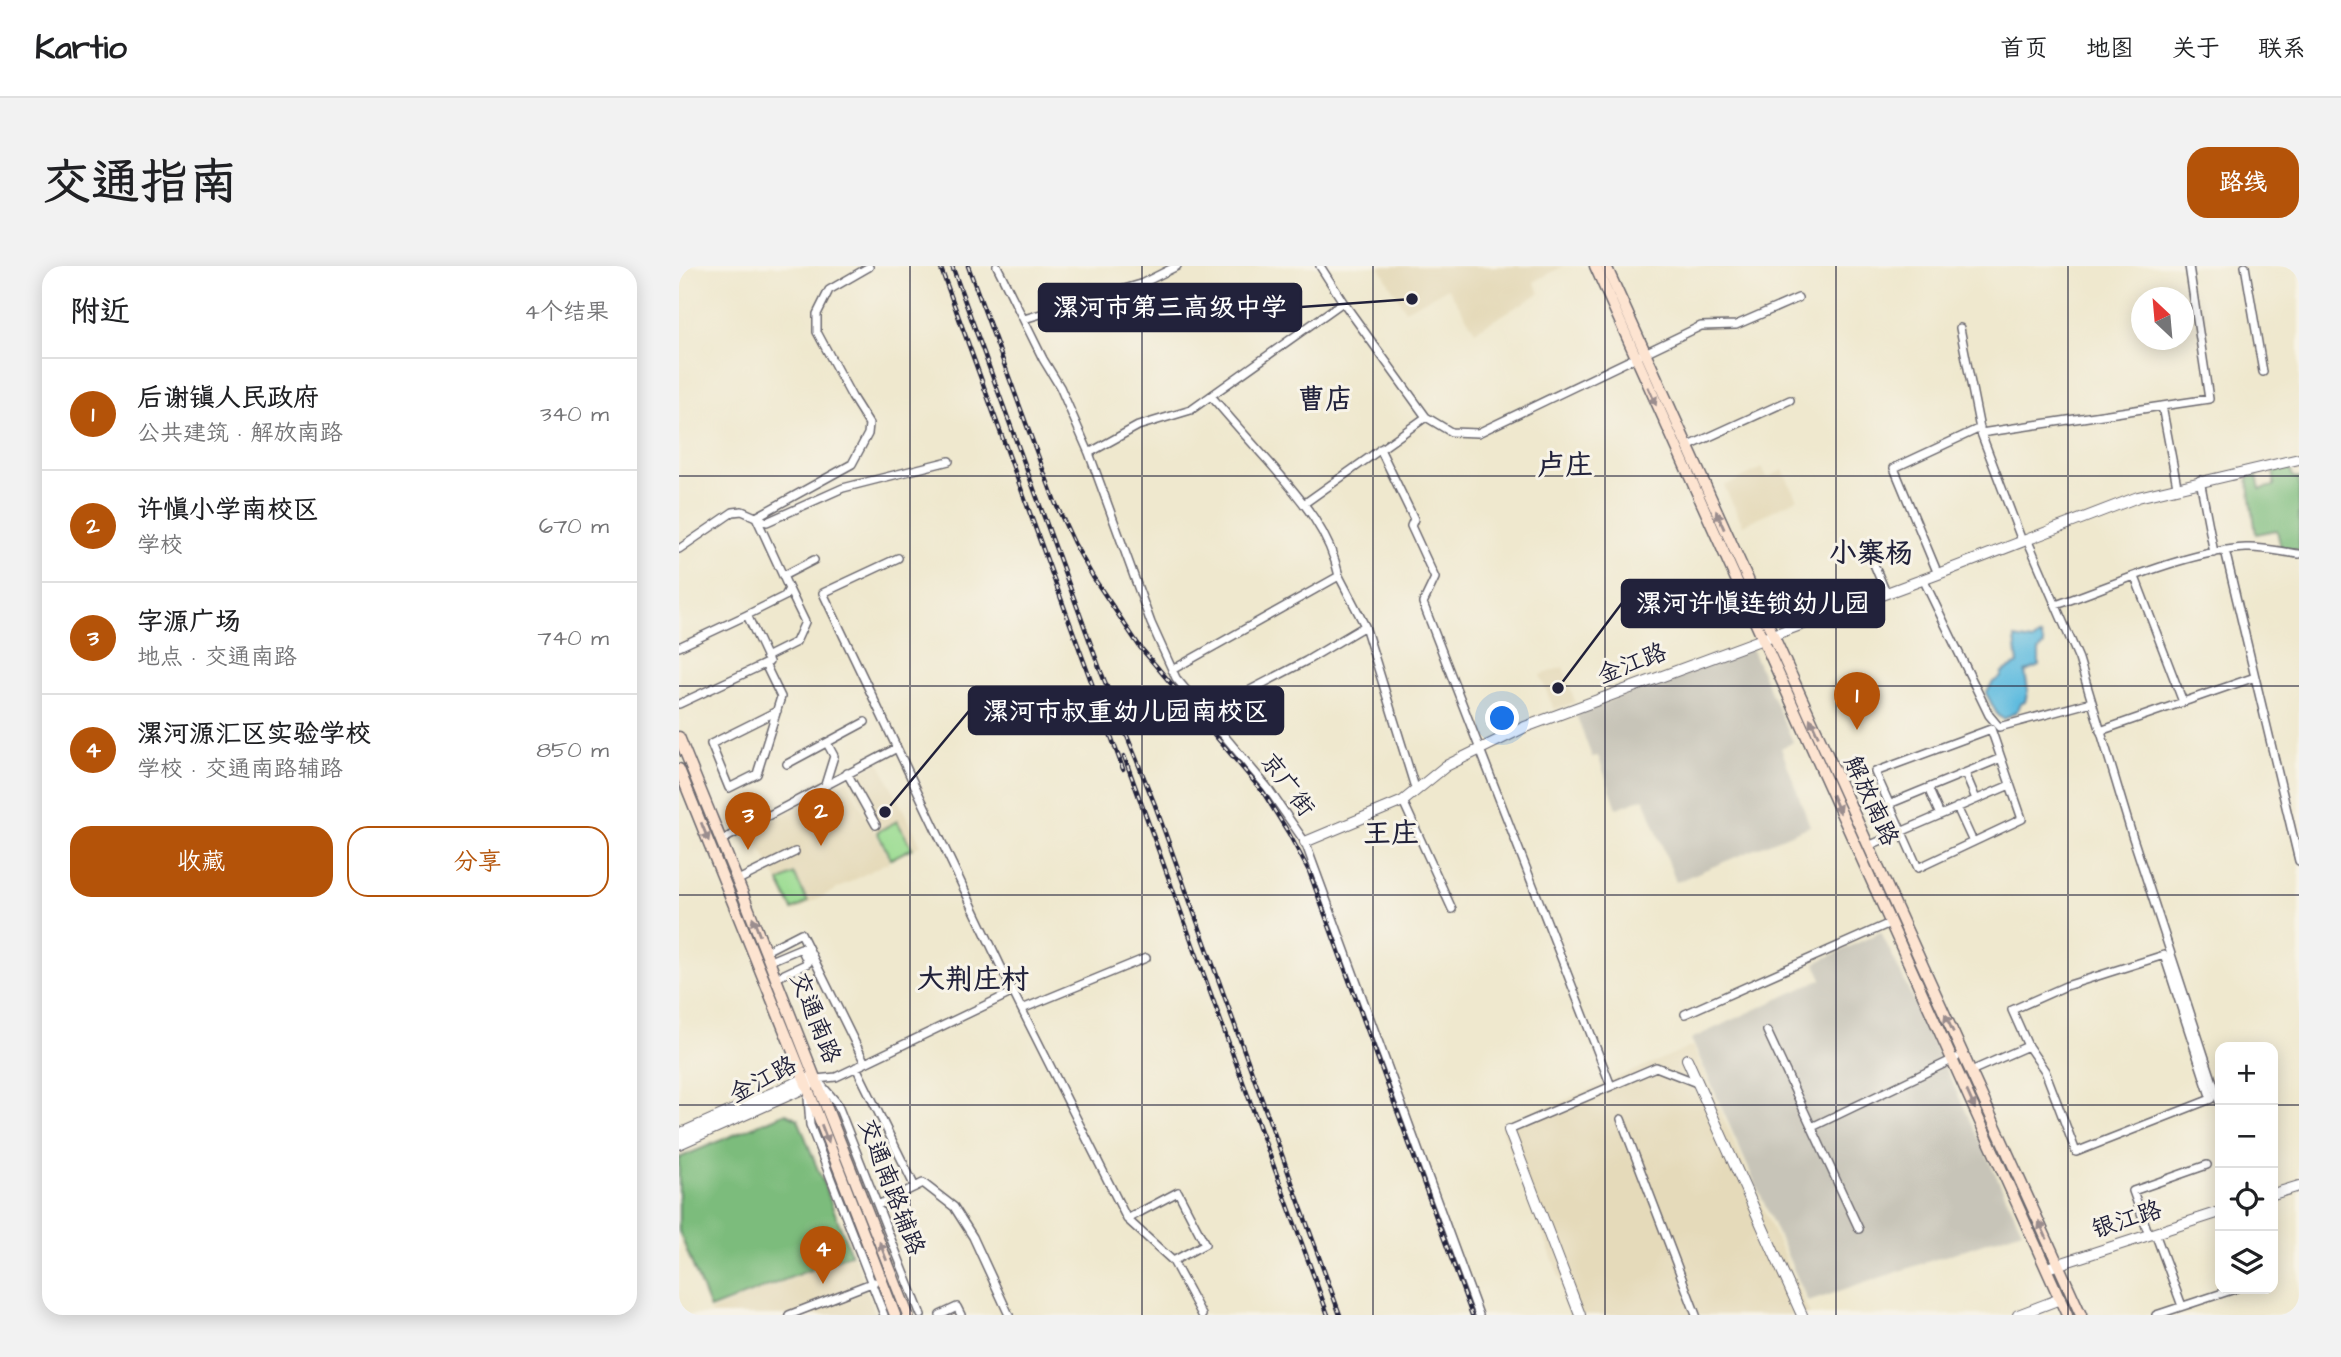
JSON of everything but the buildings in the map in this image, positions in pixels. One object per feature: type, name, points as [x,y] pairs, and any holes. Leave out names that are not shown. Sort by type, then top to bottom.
[{"type":"main road","name":"解放南路","points":[[1595,266],[1687,447],[1890,923],[1958,1057],[1971,1071],[2081,1315]]},
{"type":"main road","name":"解放南路","points":[[1606,266],[1639,354],[1767,637],[1868,846],[2067,1315]]},
{"type":"main road","name":"交通南路","points":[[679,737],[768,956],[876,1281],[895,1315]]},
{"type":"main road","name":"交通南路","points":[[679,769],[809,1081],[898,1272],[908,1315]]},
{"type":"main road","points":[[731,896],[743,892]]},
{"type":"main road","points":[[876,1281],[898,1272]]},
{"type":"street","name":"京广街","points":[[997,266],[1043,359],[1061,387],[1089,453],[1151,623],[1172,670],[1267,787],[1305,842],[1479,1315]]},
{"type":"street","points":[[1024,319],[1141,284],[1177,266]]},
{"type":"street","points":[[1938,574],[1895,468],[1980,430],[2209,399],[2189,266]]},
{"type":"street","points":[[2245,266],[2263,372]]},
{"type":"street","points":[[756,517],[852,464],[868,434],[870,424],[852,397],[817,332],[817,314],[829,290],[869,267]]},
{"type":"street","points":[[1323,267],[1343,302],[1426,417],[1451,432],[1478,433],[1701,326],[1735,325],[1798,298]]},
{"type":"street","points":[[1089,453],[1138,426],[1191,410],[1343,302]]},
{"type":"street","points":[[1960,328],[1980,430],[2024,540],[2079,659],[2215,1088]]},
{"type":"street","points":[[1211,396],[1305,503],[1330,546],[1339,576],[1365,626],[1416,791]]},
{"type":"street","points":[[1687,447],[1790,400]]},
{"type":"street","points":[[2162,406],[2177,486]]},
{"type":"street","points":[[1305,503],[1426,417]]},
{"type":"street","points":[[1380,449],[1414,519],[1411,526],[1435,578],[1423,603],[1611,1086]]},
{"type":"street","name":"金江路","points":[[1305,842],[1403,801],[1445,766],[1525,727],[1938,574],[2138,496],[2299,459]]},
{"type":"street","points":[[679,549],[733,512],[742,511],[767,523],[843,488],[949,461]]},
{"type":"street","points":[[2200,480],[2214,553]]},
{"type":"street","points":[[679,704],[796,642],[805,622],[756,517]]},
{"type":"street","points":[[2056,606],[2225,550],[2249,548],[2299,554]]},
{"type":"street","points":[[2225,550],[2299,861]]},
{"type":"street","points":[[1871,557],[1886,593]]},
{"type":"street","points":[[898,558],[823,593],[1013,992],[1127,1219],[1173,1261],[1202,1315]]},
{"type":"street","points":[[783,576],[814,561]]},
{"type":"street","points":[[1172,670],[1339,576]]},
{"type":"street","points":[[2135,578],[2183,702]]},
{"type":"street","points":[[1923,579],[1989,715],[1999,727],[2092,702]]},
{"type":"street","points":[[679,648],[785,596],[789,589]]},
{"type":"street","points":[[747,615],[781,697],[777,711],[757,774],[729,788],[711,744],[777,711]]},
{"type":"street","points":[[1206,713],[1306,661],[1365,626]]},
{"type":"street","points":[[2100,732],[2255,677]]},
{"type":"street","points":[[787,764],[865,722]]},
{"type":"street","points":[[1991,729],[2010,785],[2022,819],[1917,869],[1875,772],[1991,729]]},
{"type":"street","points":[[825,785],[834,756],[827,743]]},
{"type":"street","points":[[722,840],[897,748]]},
{"type":"street","points":[[1889,804],[2001,758]]},
{"type":"street","points":[[847,773],[876,825]]},
{"type":"street","points":[[1965,773],[1976,799]]},
{"type":"street","points":[[1868,846],[2010,785]]},
{"type":"street","points":[[1929,788],[1940,815]]},
{"type":"street","points":[[1403,801],[1452,909]]},
{"type":"street","points":[[1957,807],[1973,842]]},
{"type":"street","points":[[737,880],[795,852]]},
{"type":"street","points":[[1685,1014],[1890,923]]},
{"type":"street","points":[[768,956],[801,933],[865,1063]]},
{"type":"street","points":[[768,956],[801,948],[808,963],[776,978]]},
{"type":"street","points":[[2164,955],[2211,1099],[2076,1152],[2045,1071],[2028,1046],[2013,1010],[2066,986],[2164,955]]},
{"type":"street","points":[[1022,1009],[1146,958]]},
{"type":"street","points":[[809,1081],[836,1077],[1013,992]]},
{"type":"street","points":[[1767,1031],[1859,1228]]},
{"type":"street","points":[[1971,1071],[2028,1046]]},
{"type":"street","points":[[1812,1127],[1958,1057]]},
{"type":"street","points":[[1686,1059],[1802,1315]]},
{"type":"street","points":[[856,1067],[915,1187]]},
{"type":"street","points":[[1580,1315],[1509,1130],[1657,1067],[1697,1083]]},
{"type":"street","name":"金江路","points":[[679,1134],[809,1081]]},
{"type":"street","name":"金江路","points":[[679,1144],[809,1081]]},
{"type":"street","name":"交通南路辅路","points":[[809,1081],[837,1102],[878,1205],[898,1272],[921,1315]]},
{"type":"street","points":[[1621,1119],[1696,1315]]},
{"type":"street","points":[[2182,1306],[2133,1191],[2207,1165]]},
{"type":"street","points":[[878,1205],[923,1183],[954,1207],[973,1237],[1009,1315]]},
{"type":"street","points":[[2278,1192],[2299,1186]]},
{"type":"street","points":[[1127,1219],[1178,1192],[1205,1244],[1173,1261]]},
{"type":"street","name":"银江路","points":[[2047,1268],[2215,1214]]},
{"type":"street","points":[[789,1315],[876,1281],[884,1315]]},
{"type":"street","points":[[2156,1315],[2219,1294]]},
{"type":"street","points":[[2018,1315],[2060,1299]]},
{"type":"street","points":[[940,1315],[957,1307],[961,1315]]},
{"type":"shaded area","points":[[1379,266],[1563,266],[1534,282],[1540,293],[1475,331],[1448,288],[1405,310]]},
{"type":"shaded area","points":[[1762,468],[1767,478],[1783,470],[1797,499],[1743,525],[1724,486]]},
{"type":"shaded area","points":[[1750,646],[1793,742],[1781,748],[1810,826],[1676,882],[1644,798],[1617,808],[1598,756],[1592,757],[1576,714]]},
{"type":"shaded area","points":[[1563,667],[1575,702],[1554,710],[1540,675]]},
{"type":"shaded area","points":[[879,762],[921,845],[891,860],[849,779]]},
{"type":"shaded area","points":[[847,780],[890,861],[793,912],[752,831]]},
{"type":"shaded area","points":[[1881,932],[2022,1230],[1808,1302],[1691,1039],[1822,979],[1815,963]]},
{"type":"shaded area","points":[[1692,1046],[1810,1315],[1574,1315],[1502,1127]]},
{"type":"shaded area","points":[[853,1255],[876,1315],[711,1315],[710,1312]]},
{"type":"green space","points":[[2290,468],[2293,477],[2299,478],[2299,550],[2281,549],[2277,530],[2256,534],[2248,477],[2257,475],[2260,489],[2274,486],[2274,471]]},
{"type":"green space","points":[[897,821],[912,848],[891,859],[877,832]]},
{"type":"green space","points":[[794,874],[808,902],[793,910],[779,882]]},
{"type":"green space","points":[[786,1113],[798,1119],[851,1254],[710,1309],[679,1231],[679,1158]]},
{"type":"water","points":[[2041,636],[2044,645],[2039,651],[2039,666],[2025,672],[2028,690],[2025,702],[2004,719],[1998,716],[1986,693],[1993,682],[2001,677],[2002,672],[2018,664],[2015,638],[2032,641]]},
{"type":"railway","points":[[940,266],[1123,769]]},
{"type":"railway","points":[[952,266],[1101,672],[1155,805],[1340,1315]]},
{"type":"railway","points":[[968,266],[1055,502],[1093,577],[1140,647],[1263,792],[1309,871],[1472,1315]]},
{"type":"railway","points":[[1124,756],[1328,1315]]},
{"type":"place","name":"漯河市第三高级中学","points":[[1412,299]]},
{"type":"place","name":"漯河许慎连锁幼儿园","points":[[1558,688]]},
{"type":"place","name":"后谢镇人民政府","points":[[1857,730]]},
{"type":"place","name":"漯河市叔重幼儿园南校区","points":[[885,812]]},
{"type":"place","name":"许慎小学南校区","points":[[821,846]]},
{"type":"place","name":"字源广场","points":[[748,850]]},
{"type":"place","name":"漯河源汇区实验学校","points":[[823,1284]]},
{"type":"district","name":"曹店","points":[[1325,399]]},
{"type":"district","name":"卢庄","points":[[1565,465]]},
{"type":"district","name":"小寨杨","points":[[1871,553]]},
{"type":"district","name":"王庄","points":[[1391,833]]},
{"type":"district","name":"大荆庄村","points":[[973,979]]}]
